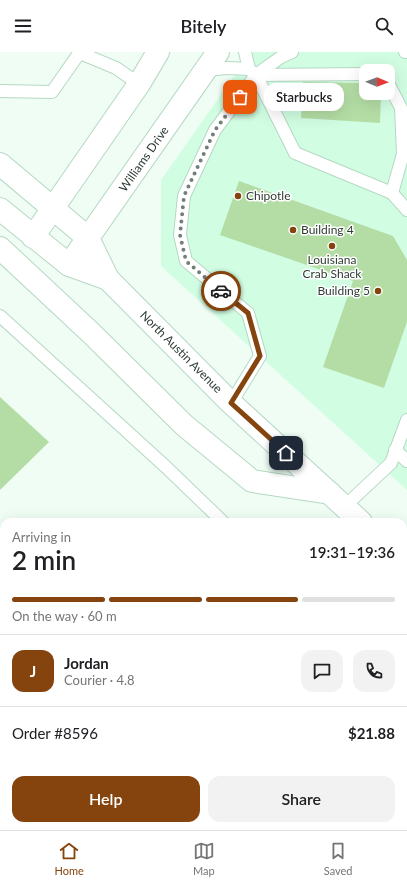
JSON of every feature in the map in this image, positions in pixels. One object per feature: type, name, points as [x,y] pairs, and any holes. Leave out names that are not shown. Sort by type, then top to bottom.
[{"type":"main road","points":[[34,237],[139,84],[158,52]]},
{"type":"main road","name":"Williams Drive","points":[[69,265],[218,52]]},
{"type":"main road","name":"North Austin Avenue","points":[[0,164],[88,238],[108,279],[231,403],[357,518]]},
{"type":"main road","name":"North Austin Avenue","points":[[0,209],[69,265],[108,279]]},
{"type":"main road","points":[[0,248],[91,333],[184,425],[252,481],[337,500]]},
{"type":"lane","points":[[245,52],[252,72],[294,153],[392,193],[407,210]]},
{"type":"lane","points":[[231,403],[260,356],[248,313],[186,261],[180,235],[184,196],[215,130],[252,72],[292,52]]},
{"type":"lane","points":[[0,91],[52,92],[80,53],[116,68],[139,84]]},
{"type":"lane","points":[[205,70],[228,68],[252,72],[359,74]]},
{"type":"lane","points":[[392,193],[403,154],[401,108],[395,96]]},
{"type":"lane","points":[[0,316],[160,462],[219,518]]},
{"type":"lane","points":[[337,500],[391,463],[407,420]]},
{"type":"lane","points":[[395,450],[407,461]]},
{"type":"shaded area","points":[[251,52],[407,52],[407,490],[161,266],[161,180]]},
{"type":"building","points":[[303,82],[359,83],[359,100],[381,100],[380,123],[301,118]]},
{"type":"building","points":[[239,181],[393,236],[407,260],[407,322],[384,388],[323,367],[353,281],[220,235]]},
{"type":"building","points":[[0,397],[49,442],[0,490]]},
{"type":"way so far","points":[[221,291],[186,261],[180,235],[184,196],[215,130],[240,97]]},
{"type":"place","name":"Starbucks","points":[[240,97]]},
{"type":"place","name":"Chipotle","points":[[238,196]]},
{"type":"place","name":"Building 4","points":[[293,230]]},
{"type":"place","name":"Louisiana Crab Shack","points":[[332,246]]},
{"type":"place","name":"Building 5","points":[[378,291]]},
{"type":"route","points":[[221,291],[248,313],[260,356],[231,403],[286,453]]}]
